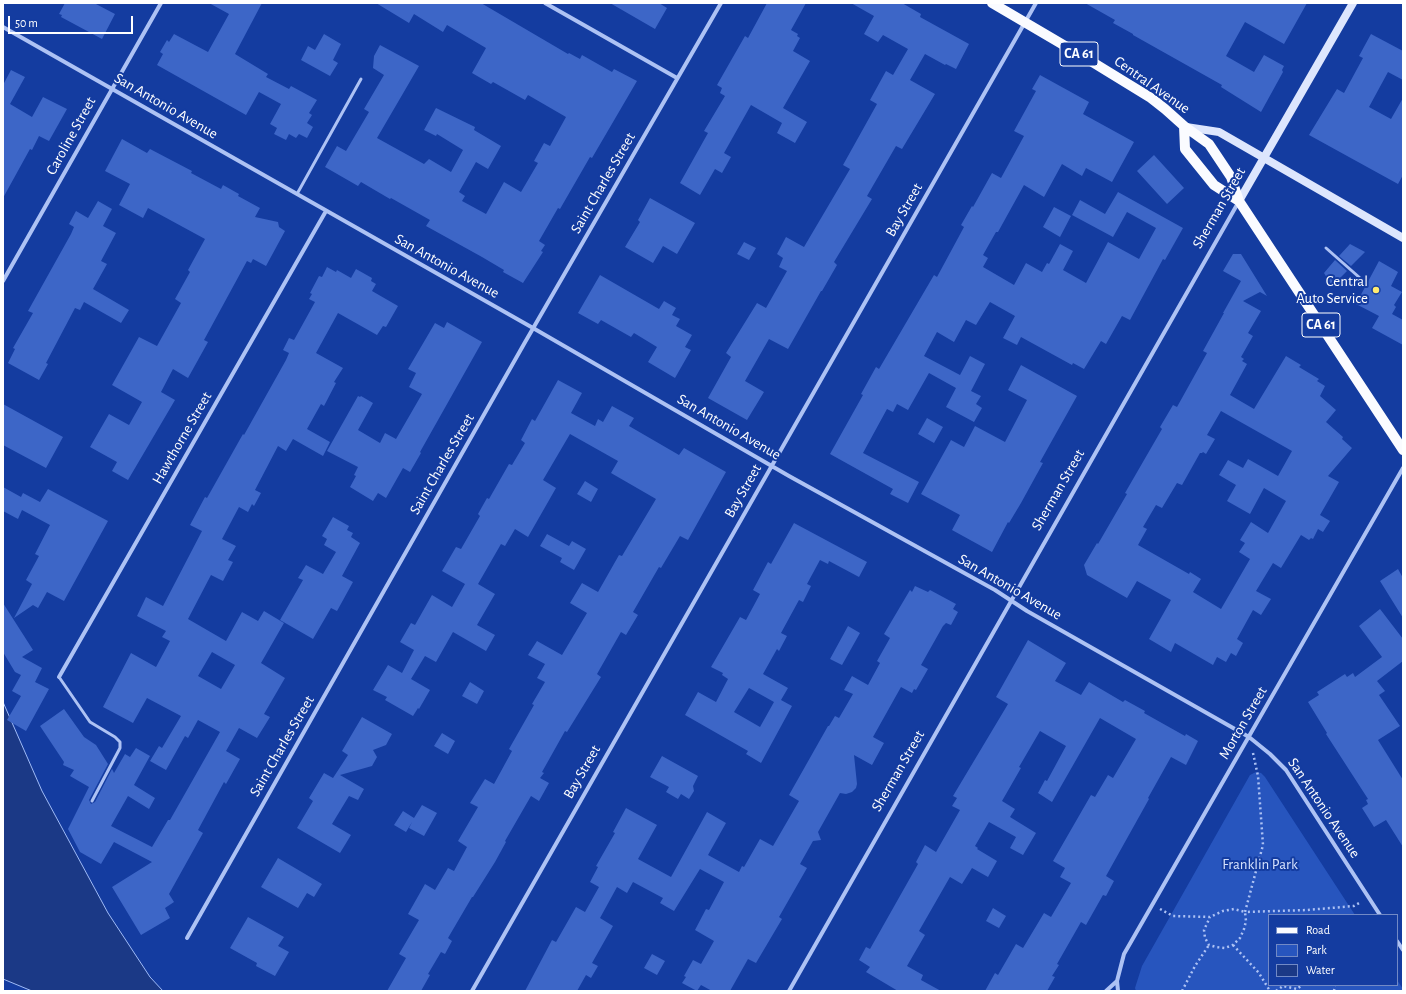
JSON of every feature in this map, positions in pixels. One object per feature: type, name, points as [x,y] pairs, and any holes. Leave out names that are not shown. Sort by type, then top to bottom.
[{"type":"main road","name":"Central Avenue","points":[[992,3],[1151,98],[1165,108],[1184,126]]},
{"type":"main road","name":"CA 61","points":[[1184,126],[1185,148],[1214,185],[1239,201]]},
{"type":"main road","name":"CA 61","points":[[1184,126],[1209,144],[1231,177],[1239,201],[1403,450]]},
{"type":"street","name":"Caroline Street","points":[[3,281],[161,3]]},
{"type":"street","points":[[545,3],[677,78]]},
{"type":"street","name":"Saint Charles Street","points":[[187,938],[533,328],[721,3]]},
{"type":"street","name":"Bay Street","points":[[472,991],[1036,3]]},
{"type":"street","name":"Sherman Street","points":[[788,991],[1353,3]]},
{"type":"street","name":"San Antonio Avenue","points":[[3,27],[533,328],[772,466],[995,590],[1011,601],[1249,737],[1270,754],[1286,770],[1379,914]]},
{"type":"street","name":"Central Avenue","points":[[1184,126],[1219,132],[1403,238]]},
{"type":"street","name":"Hawthorne Street","points":[[59,677],[326,211]]},
{"type":"street","name":"Morton Street","points":[[1117,981],[1124,954],[1403,468]]},
{"type":"street","points":[[1106,991],[1117,981]]},
{"type":"street","points":[[1117,981],[1118,991]]},
{"type":"lane","points":[[297,195],[361,79]]},
{"type":"lane","points":[[1326,248],[1360,278]]},
{"type":"lane","points":[[59,677],[90,722],[115,737],[120,742],[120,748],[92,801]]},
{"type":"path","points":[[1210,917],[1204,930],[1208,945],[1216,948],[1225,948],[1233,945],[1240,938],[1246,921],[1245,912],[1263,844],[1258,776],[1249,737]]},
{"type":"path","points":[[1152,905],[1173,916],[1210,917],[1223,911],[1234,909],[1245,912],[1307,910],[1354,906],[1369,897]]},
{"type":"path","points":[[1182,991],[1208,945]]},
{"type":"path","points":[[1233,945],[1259,973],[1270,991]]},
{"type":"path","points":[[1283,986],[1297,989],[1301,986]]},
{"type":"green space","name":"Franklin Park","points":[[1256,772],[1261,773],[1265,777],[1354,914],[1268,914],[1268,986],[1398,986],[1398,982],[1403,991],[1136,991],[1135,988],[1142,966],[1250,775]]},
{"type":"water","points":[[3,702],[42,791],[108,913],[150,977],[163,991],[32,991],[3,979]]},
{"type":"building","points":[[65,3],[94,3],[115,14],[102,39],[61,17],[62,15],[59,14]]},
{"type":"building","points":[[209,3],[262,3],[235,54],[268,74],[266,77],[289,89],[291,86],[317,100],[309,113],[312,115],[307,123],[313,127],[307,138],[299,134],[296,138],[289,134],[286,140],[274,134],[277,128],[270,124],[281,104],[259,92],[246,115],[157,65],[163,54],[160,52],[167,40],[169,42],[174,34],[208,52],[229,14]]},
{"type":"building","points":[[376,3],[481,3],[568,54],[569,53],[580,59],[582,55],[612,72],[614,69],[637,81],[592,158],[590,157],[560,209],[558,208],[539,241],[545,245],[541,251],[543,252],[523,283],[503,272],[504,270],[482,257],[426,226],[430,220],[361,182],[358,186],[325,167],[337,146],[346,151],[369,112],[364,109],[384,75],[373,68],[374,56],[380,45],[419,66],[377,138],[424,164],[429,159],[451,172],[463,150],[437,134],[436,136],[424,130],[436,108],[475,127],[474,130],[501,146],[488,169],[476,162],[459,192],[465,196],[462,201],[486,214],[504,182],[521,192],[538,163],[534,161],[544,143],[550,146],[566,117],[528,95],[525,100],[493,82],[491,84],[472,73],[486,48],[447,25],[443,32],[414,14],[409,23]]},
{"type":"building","points":[[610,3],[659,3],[667,8],[655,29]]},
{"type":"building","points":[[767,3],[806,3],[791,30],[798,34],[797,36],[800,38],[793,51],[810,61],[783,108],[807,122],[795,143],[777,133],[782,123],[751,105],[724,153],[731,157],[722,173],[715,169],[700,195],[680,183],[708,133],[704,131],[725,96],[720,93],[722,88],[717,85],[745,36],[748,38]]},
{"type":"building","points":[[851,3],[902,3],[921,14],[920,17],[969,44],[956,69],[925,54],[910,80],[935,94],[902,149],[896,146],[867,196],[872,199],[834,262],[837,265],[788,349],[769,339],[745,381],[764,392],[747,420],[708,398],[731,357],[726,353],[757,303],[766,308],[787,271],[779,267],[783,258],[777,254],[786,237],[804,247],[850,169],[843,165],[877,104],[870,100],[886,71],[893,75],[908,49],[883,35],[878,42],[864,34],[874,16]]},
{"type":"building","points":[[1085,3],[1307,3],[1284,44],[1245,22],[1226,56],[1254,72],[1264,55],[1284,66],[1282,70],[1283,72],[1261,112],[1221,87],[1222,85],[1133,35],[1113,23],[1115,20]]},
{"type":"building","points":[[324,34],[341,44],[333,60],[338,63],[330,76],[301,60],[308,46],[315,50]]},
{"type":"building","points":[[1371,34],[1403,51],[1403,80],[1388,72],[1369,107],[1391,119],[1403,98],[1403,175],[1398,184],[1309,135],[1337,89],[1344,93],[1363,58],[1359,56]]},
{"type":"building","points":[[11,70],[25,77],[10,104],[32,117],[43,97],[67,109],[49,141],[39,136],[32,150],[30,149],[3,198],[3,85]]},
{"type":"building","points":[[1040,75],[1089,102],[1083,114],[1134,142],[1112,182],[1086,168],[1082,176],[1062,164],[1044,197],[1024,185],[998,232],[996,232],[983,255],[988,258],[983,267],[1014,285],[1026,263],[1042,272],[1047,263],[1049,264],[1060,244],[1073,251],[1063,270],[1086,283],[1108,242],[1139,259],[1156,228],[1127,212],[1113,237],[1072,215],[1080,200],[1105,214],[1118,192],[1183,228],[1165,260],[1163,259],[1130,320],[1122,316],[1106,344],[1101,341],[1084,369],[1073,363],[1072,365],[1021,337],[1017,345],[1003,338],[1015,316],[990,302],[976,325],[966,320],[954,342],[937,332],[924,356],[960,375],[970,356],[985,364],[971,391],[981,396],[976,404],[982,408],[974,422],[946,407],[956,388],[929,373],[908,410],[897,404],[893,412],[887,409],[863,453],[919,482],[908,503],[890,494],[893,489],[830,454],[863,395],[861,394],[876,367],[879,369],[934,275],[937,277],[964,227],[961,225],[992,173],[1001,178],[1024,136],[1014,131],[1036,91],[1032,89]]},
{"type":"building","points":[[122,139],[147,153],[150,149],[192,171],[191,173],[221,189],[223,185],[239,194],[238,196],[260,208],[255,217],[278,222],[279,227],[285,231],[266,266],[253,259],[251,263],[247,261],[204,340],[208,342],[188,378],[173,369],[161,392],[175,400],[128,480],[112,471],[117,462],[90,447],[109,414],[129,425],[142,402],[112,385],[139,337],[157,346],[181,303],[175,299],[190,272],[188,270],[205,239],[148,208],[143,218],[119,205],[130,184],[105,171]]},
{"type":"building","points":[[1154,155],[1184,188],[1167,204],[1137,171]]},
{"type":"building","points":[[650,198],[695,223],[677,254],[663,246],[653,263],[625,247],[640,222],[638,220]]},
{"type":"building","points":[[98,201],[112,209],[103,226],[116,233],[101,261],[107,264],[93,289],[129,310],[121,323],[84,302],[80,310],[75,308],[46,363],[48,364],[39,380],[8,363],[15,349],[13,348],[33,313],[28,311],[71,234],[74,227],[69,224],[76,211],[88,218]]},
{"type":"building","points":[[1054,207],[1071,216],[1060,237],[1043,227]]},
{"type":"building","points":[[744,242],[756,248],[749,260],[737,254]]},
{"type":"building","points":[[1350,244],[1365,252],[1351,266],[1339,256]]},
{"type":"building","points":[[1233,254],[1241,254],[1267,296],[1260,292],[1243,301],[1261,311],[1248,333],[1253,336],[1241,357],[1244,359],[1242,361],[1247,364],[1230,395],[1254,409],[1286,356],[1301,365],[1299,367],[1319,379],[1317,381],[1325,386],[1320,396],[1336,410],[1326,422],[1343,437],[1342,439],[1352,448],[1328,476],[1339,482],[1320,515],[1330,521],[1323,532],[1318,529],[1313,539],[1311,538],[1309,540],[1301,535],[1281,568],[1273,563],[1256,591],[1271,599],[1261,615],[1253,610],[1237,639],[1243,643],[1236,656],[1231,653],[1226,662],[1217,657],[1213,665],[1175,643],[1171,652],[1149,639],[1171,600],[1137,581],[1127,598],[1087,575],[1084,565],[1127,494],[1125,493],[1162,429],[1160,427],[1173,405],[1177,407],[1207,353],[1203,351],[1241,281],[1223,271]],"holes":[[[1221,411],[1292,451],[1278,476],[1248,459],[1243,468],[1228,460],[1219,475],[1236,485],[1227,501],[1250,514],[1264,488],[1286,501],[1268,533],[1251,522],[1240,540],[1245,543],[1239,552],[1250,559],[1221,609],[1193,592],[1201,579],[1190,572],[1189,574],[1138,545],[1147,529],[1143,527],[1156,505],[1162,508],[1177,483],[1182,485],[1200,453],[1203,452],[1206,454],[1215,439],[1207,435]]]},
{"type":"building","points":[[1335,260],[1347,271],[1332,286],[1324,273]]},
{"type":"building","points":[[1379,261],[1398,272],[1391,286],[1402,292],[1394,305],[1396,307],[1392,314],[1403,320],[1403,345],[1372,328],[1379,316],[1356,304]]},
{"type":"building","points":[[327,267],[336,272],[337,270],[351,278],[356,269],[372,278],[371,281],[376,284],[372,291],[398,306],[386,327],[383,326],[377,335],[338,313],[316,353],[343,368],[334,382],[336,383],[324,406],[321,404],[307,429],[330,442],[323,456],[293,439],[286,451],[278,446],[255,490],[261,493],[254,506],[252,504],[248,512],[239,507],[222,539],[236,546],[228,560],[233,562],[223,581],[211,575],[188,619],[226,641],[242,612],[258,621],[264,611],[284,623],[261,663],[285,678],[264,714],[270,717],[257,738],[239,728],[226,751],[240,759],[226,784],[224,782],[198,830],[203,833],[169,894],[174,902],[165,908],[170,918],[141,935],[112,887],[152,862],[114,842],[101,864],[80,852],[68,829],[89,787],[70,776],[74,770],[63,765],[64,762],[40,726],[64,709],[84,737],[96,745],[108,764],[89,800],[91,804],[95,802],[112,769],[114,773],[125,754],[130,757],[136,748],[150,756],[134,785],[155,798],[149,809],[128,796],[111,826],[152,847],[168,820],[170,820],[220,732],[198,720],[188,738],[185,736],[166,770],[150,761],[159,746],[162,748],[181,716],[147,698],[133,723],[103,707],[131,653],[156,667],[170,641],[162,637],[166,631],[137,616],[146,597],[163,606],[202,531],[190,525],[205,497],[207,498],[243,434],[244,435],[286,360],[289,353],[283,350],[289,338],[294,340],[315,302],[309,299],[312,294],[310,293],[319,276],[322,277]],"holes":[[[212,652],[235,665],[221,689],[198,676]]]},
{"type":"building","points":[[600,275],[659,309],[664,301],[676,308],[672,315],[680,319],[676,326],[692,335],[685,347],[691,350],[675,378],[648,362],[657,347],[634,333],[631,337],[601,320],[598,324],[578,313]]},
{"type":"building","points":[[447,322],[482,342],[410,472],[403,468],[386,498],[378,493],[373,501],[350,487],[356,476],[354,475],[358,467],[327,451],[358,396],[361,396],[373,403],[358,430],[380,443],[385,433],[396,439],[422,394],[409,387],[416,373],[408,369],[435,323],[444,328]]},
{"type":"building","points":[[1021,365],[1077,396],[1040,462],[1043,463],[992,552],[952,530],[960,515],[921,494],[951,440],[964,447],[975,426],[1005,442],[1027,400],[1008,390]]},
{"type":"building","points":[[558,380],[582,393],[571,413],[595,426],[598,419],[603,422],[612,406],[634,418],[629,426],[679,455],[684,448],[726,472],[688,540],[680,536],[661,568],[659,567],[633,612],[638,615],[626,635],[621,632],[597,674],[601,677],[567,732],[565,731],[542,772],[544,773],[540,778],[549,783],[539,801],[531,796],[505,841],[506,842],[495,862],[448,938],[452,941],[445,954],[441,952],[428,974],[430,975],[421,991],[387,991],[406,958],[399,954],[419,920],[408,914],[425,884],[435,890],[448,868],[454,871],[467,847],[458,841],[478,807],[470,803],[485,779],[494,784],[512,751],[509,749],[545,682],[537,678],[545,664],[528,655],[537,641],[562,655],[587,613],[570,603],[582,583],[598,592],[619,555],[622,556],[656,499],[611,473],[618,461],[570,434],[543,480],[556,488],[528,537],[515,529],[505,546],[501,544],[478,584],[495,594],[477,625],[495,635],[486,651],[453,632],[436,662],[425,656],[411,679],[430,690],[413,716],[385,700],[387,697],[373,690],[388,665],[402,673],[414,650],[400,642],[411,623],[415,625],[432,595],[452,607],[465,584],[442,571],[456,547],[461,549],[480,516],[478,514],[487,498],[489,499],[509,464],[512,465],[525,443],[521,440],[532,419],[535,421]]},
{"type":"building","points":[[3,404],[63,437],[46,468],[3,445]]},
{"type":"building","points":[[927,418],[943,427],[934,443],[918,434]]},
{"type":"building","points":[[585,481],[598,489],[591,502],[577,494]]},
{"type":"building","points":[[3,487],[21,497],[23,493],[40,502],[48,489],[108,521],[64,601],[47,592],[38,608],[33,605],[14,618],[32,584],[26,580],[39,556],[35,554],[50,525],[22,510],[18,519],[3,511]]},
{"type":"building","points":[[333,517],[349,526],[347,530],[353,533],[351,537],[360,543],[342,576],[353,582],[337,611],[331,608],[313,639],[280,620],[303,580],[298,578],[306,565],[323,574],[336,552],[324,545],[327,539],[322,536]]},
{"type":"building","points":[[794,523],[867,562],[859,577],[829,561],[828,564],[820,560],[807,584],[811,586],[803,602],[799,600],[781,633],[787,636],[779,651],[777,649],[763,674],[788,688],[781,700],[792,706],[761,763],[746,754],[748,751],[685,715],[698,692],[716,702],[728,679],[722,675],[723,673],[711,667],[740,617],[746,620],[760,594],[753,590],[768,562],[771,564]],"holes":[[[749,688],[774,702],[760,727],[734,712]]]},
{"type":"building","points":[[547,534],[569,546],[572,541],[586,549],[574,570],[560,562],[562,558],[540,546]]},
{"type":"building","points":[[1398,569],[1403,578],[1403,618],[1380,581]]},
{"type":"building","points":[[915,586],[928,592],[930,590],[956,604],[953,609],[958,612],[951,625],[946,623],[943,626],[921,665],[928,669],[916,690],[914,689],[912,693],[901,687],[873,737],[884,743],[872,765],[854,755],[857,784],[856,788],[852,792],[846,794],[840,793],[818,832],[821,840],[813,841],[800,864],[807,868],[779,917],[782,919],[756,963],[748,959],[730,991],[712,991],[701,985],[697,991],[682,983],[686,977],[684,976],[693,960],[701,964],[714,941],[695,930],[706,909],[709,910],[724,882],[700,869],[674,911],[660,903],[663,898],[633,882],[627,893],[617,887],[600,918],[613,926],[592,963],[598,966],[591,978],[586,975],[577,991],[525,991],[552,940],[556,942],[576,907],[585,912],[599,887],[590,882],[598,867],[596,866],[615,833],[613,832],[626,808],[657,825],[638,859],[671,877],[707,812],[726,823],[708,855],[739,872],[742,866],[744,867],[760,839],[773,846],[799,801],[789,795],[828,726],[835,716],[839,718],[853,694],[844,690],[852,676],[868,685],[880,663],[877,661],[890,638],[884,634],[910,590],[912,592]]},
{"type":"building","points":[[3,603],[33,650],[22,657],[42,668],[35,682],[49,689],[26,731],[7,720],[21,696],[12,691],[21,675],[15,672],[3,652]]},
{"type":"building","points":[[1380,609],[1403,639],[1403,661],[1377,681],[1385,691],[1379,695],[1400,726],[1378,740],[1403,780],[1403,847],[1386,820],[1374,827],[1362,808],[1368,804],[1366,800],[1368,799],[1326,734],[1327,733],[1308,702],[1319,695],[1317,692],[1345,674],[1347,677],[1353,673],[1355,677],[1382,657],[1359,626]]},
{"type":"building","points":[[848,626],[860,633],[842,665],[830,659]]},
{"type":"building","points":[[1028,640],[1066,663],[1055,681],[1081,695],[1089,682],[1123,702],[1125,700],[1145,711],[1144,713],[1185,736],[1186,734],[1198,741],[1186,765],[1171,757],[1106,876],[1114,881],[1106,896],[1103,895],[1086,925],[1081,922],[1057,964],[1059,965],[1052,976],[1055,977],[1047,991],[985,991],[995,973],[998,975],[1016,944],[1023,948],[1044,913],[1051,917],[1071,883],[1060,877],[1065,868],[1053,861],[1091,795],[1095,797],[1108,775],[1113,778],[1136,739],[1100,718],[1052,802],[1038,793],[1045,780],[1047,781],[1066,746],[1040,731],[1019,767],[1021,768],[1002,801],[1015,809],[1010,817],[1036,833],[1023,855],[1010,848],[1016,837],[989,822],[975,846],[978,848],[977,849],[997,861],[988,877],[972,868],[962,884],[950,877],[919,931],[925,935],[907,966],[923,975],[921,980],[941,991],[898,991],[866,972],[870,967],[859,960],[866,947],[870,949],[918,864],[916,862],[925,845],[936,852],[960,810],[952,806],[957,798],[953,796],[1008,704],[996,697]]},
{"type":"building","points":[[470,682],[484,691],[477,704],[462,696]]},
{"type":"building","points":[[362,717],[392,734],[386,745],[373,750],[377,757],[372,766],[340,775],[364,789],[358,800],[349,796],[332,824],[351,835],[340,853],[297,828],[313,801],[309,798],[324,773],[333,778],[348,755],[342,751]]},
{"type":"building","points":[[442,733],[455,741],[448,754],[434,746]]},
{"type":"building","points":[[662,756],[698,776],[693,786],[694,791],[689,799],[681,794],[678,799],[666,792],[669,787],[650,777]]},
{"type":"building","points":[[422,805],[437,813],[424,836],[409,828],[412,822],[406,832],[394,825],[403,811],[414,818]]},
{"type":"building","points":[[278,858],[322,884],[314,897],[307,893],[298,908],[261,887]]},
{"type":"building","points":[[993,908],[1006,916],[999,928],[986,921]]},
{"type":"building","points":[[248,917],[284,937],[278,946],[289,952],[275,976],[256,966],[257,963],[230,948]]},
{"type":"building","points":[[652,954],[665,961],[657,975],[644,968]]},
{"type":"place","name":"Central Auto Service","points":[[1376,290]]}]
